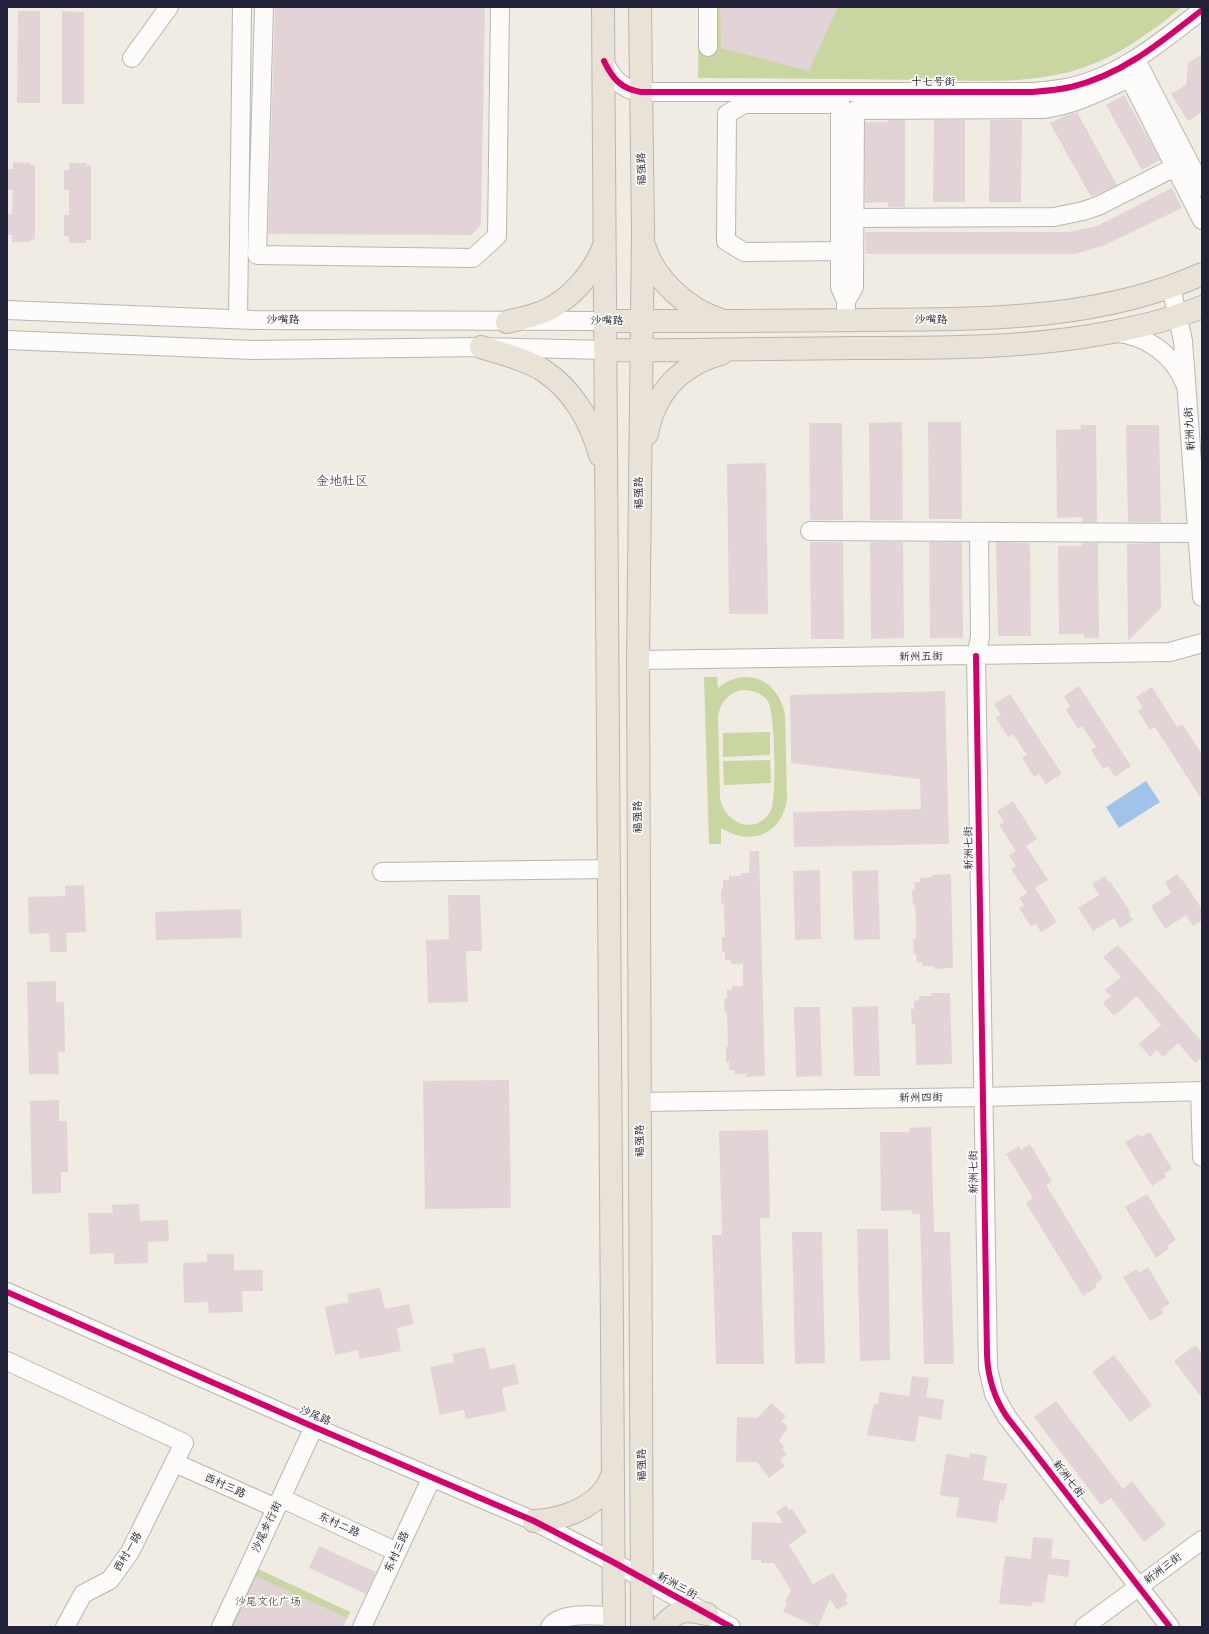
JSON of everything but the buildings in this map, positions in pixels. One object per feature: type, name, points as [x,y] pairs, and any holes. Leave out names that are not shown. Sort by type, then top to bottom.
[{"type":"main road","points":[[603,7],[614,1622]]},
{"type":"main road","name":"福强路","points":[[640,7],[643,232],[638,660],[643,1578],[642,1627]]},
{"type":"main road","points":[[643,232],[644,245],[648,257],[664,282],[680,296],[700,310],[712,317],[727,321]]},
{"type":"main road","points":[[507,322],[539,314],[562,300],[589,274],[598,260],[605,243]]},
{"type":"main road","name":"沙嘴路","points":[[606,321],[727,321],[846,311],[965,319],[1040,315],[1088,308],[1132,299],[1172,287],[1202,274]]},
{"type":"main road","points":[[606,350],[1001,346],[1063,340],[1103,334],[1147,325],[1179,316],[1202,307]]},
{"type":"main road","points":[[481,347],[524,362],[543,371],[563,386],[578,406],[592,429],[606,480]]},
{"type":"main road","points":[[639,474],[648,428],[655,406],[671,384],[687,369],[701,361],[740,349]]},
{"type":"main road","points":[[612,1362],[641,1361]]},
{"type":"main road","points":[[534,1521],[561,1518],[582,1508],[596,1498],[606,1487],[613,1473]]},
{"type":"main road","points":[[662,1627],[668,1619],[683,1611],[689,1610],[707,1614]]},
{"type":"street","points":[[132,58],[169,7]]},
{"type":"street","points":[[238,319],[242,7]]},
{"type":"street","points":[[264,7],[257,255],[473,258],[497,236],[500,7]]},
{"type":"street","points":[[708,7],[708,47]]},
{"type":"street","name":"十七号街","points":[[604,61],[614,79],[621,86],[630,90],[641,92],[840,98],[1031,92],[1070,87],[1087,83],[1130,68],[1202,10]]},
{"type":"street","points":[[1130,68],[1175,167],[1202,220]]},
{"type":"street","points":[[1130,68],[1202,187]]},
{"type":"street","points":[[846,311],[854,287],[855,110],[1043,109],[1073,103],[1089,97],[1130,68]]},
{"type":"street","points":[[840,251],[744,252],[726,241],[727,114],[744,104],[840,98],[840,251],[840,287],[846,311]]},
{"type":"street","points":[[854,218],[1054,217],[1068,215],[1098,206],[1175,167]]},
{"type":"street","name":"新洲九街","points":[[1172,287],[1183,341],[1202,597]]},
{"type":"street","name":"沙嘴路","points":[[7,310],[238,319],[507,322],[606,321]]},
{"type":"street","points":[[1103,334],[1130,334],[1157,348],[1176,366],[1182,377],[1187,393]]},
{"type":"street","points":[[7,340],[253,350],[481,347],[606,350]]},
{"type":"street","points":[[810,531],[1197,533]]},
{"type":"street","name":"新洲七街","points":[[979,532],[980,637],[976,656],[987,1355],[990,1382],[1000,1406],[1007,1417],[1170,1627]]},
{"type":"street","name":"新州五街","points":[[638,660],[1170,652],[1202,643]]},
{"type":"street","points":[[382,872],[609,869]]},
{"type":"street","points":[[1201,1091],[1202,1157]]},
{"type":"street","name":"新州四街","points":[[640,1102],[983,1097],[1201,1091]]},
{"type":"street","name":"沙尾路","points":[[7,1292],[314,1427],[534,1521],[613,1562]]},
{"type":"street","name":"西村一路","points":[[7,1361],[184,1443],[130,1552],[110,1580],[83,1594],[65,1627]]},
{"type":"street","name":"沙尾步行街","points":[[221,1627],[241,1595],[278,1503],[314,1427]]},
{"type":"street","name":"西村三路","points":[[175,1463],[278,1503]]},
{"type":"street","name":"东村三路","points":[[362,1627],[432,1477]]},
{"type":"street","name":"东村二路","points":[[278,1503],[397,1552]]},
{"type":"street","name":"新洲三街","points":[[1084,1627],[1202,1540]]},
{"type":"street","name":"新洲三街","points":[[613,1562],[731,1627]]},
{"type":"street","points":[[550,1627],[554,1622],[564,1617],[614,1622]]},
{"type":"green space","points":[[699,7],[1182,7],[1122,50],[1096,63],[1062,74],[1021,80],[979,81],[698,78]]},
{"type":"green space","points":[[704,677],[717,677],[718,688],[729,681],[750,677],[769,685],[782,703],[785,715],[787,798],[779,821],[764,834],[743,836],[732,834],[721,828],[721,844],[709,844]],"holes":[[[741,690],[752,691],[768,701],[774,737],[775,774],[773,803],[771,810],[765,818],[758,823],[750,825],[735,821],[728,815],[720,798],[718,717],[722,703],[732,694]]]},
{"type":"green space","points":[[770,732],[770,755],[723,757],[723,733]]},
{"type":"green space","points":[[770,760],[771,783],[724,785],[723,761]]},
{"type":"green space","name":"沙尾文化广场","points":[[256,1568],[350,1612],[343,1627],[229,1627]]},
{"type":"water","points":[[1146,781],[1160,802],[1119,828],[1106,807]]},
{"type":"cycle path","points":[[604,61],[610,73],[618,82],[634,91],[641,92],[1031,92],[1056,90],[1090,82],[1124,66],[1156,45],[1202,10]]},
{"type":"cycle path","points":[[976,656],[987,1355],[992,1388],[1007,1417],[1170,1627]]},
{"type":"cycle path","points":[[7,1292],[314,1427],[534,1521],[613,1562],[731,1627]]},
{"type":"district","name":"金地社区","points":[[342,482]]}]
